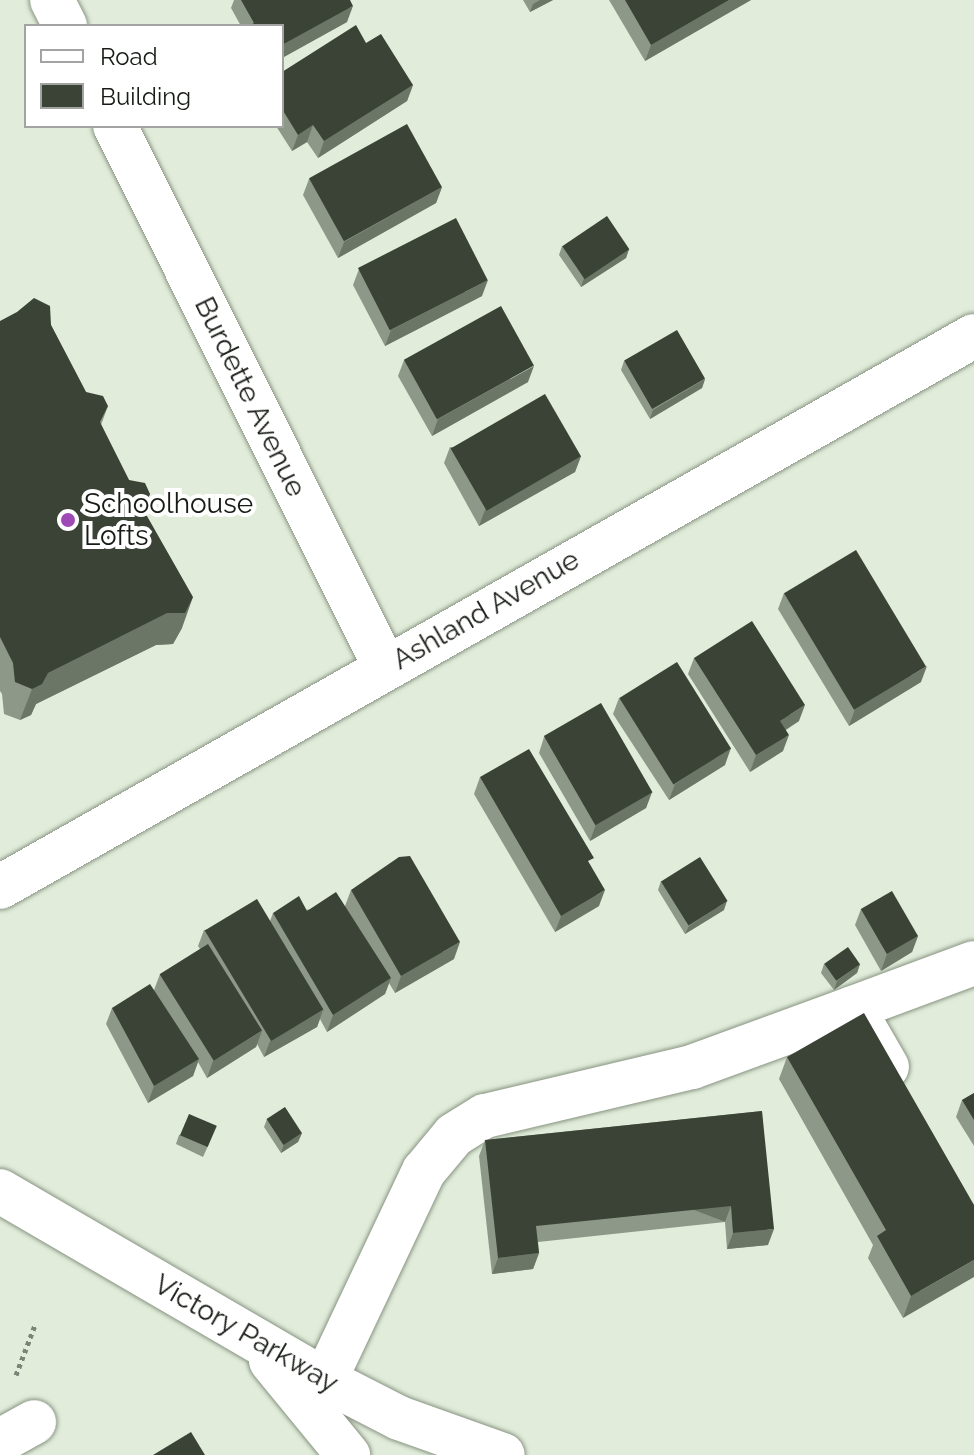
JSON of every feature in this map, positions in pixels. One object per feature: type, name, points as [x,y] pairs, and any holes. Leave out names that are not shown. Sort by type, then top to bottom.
[{"type":"street","points":[[52,0],[64,24]]},
{"type":"street","name":"Burdette Avenue","points":[[116,128],[385,667]]},
{"type":"street","name":"Ashland Avenue","points":[[0,887],[974,336]]},
{"type":"street","points":[[325,1380],[417,1184],[454,1135],[485,1116],[692,1067],[974,963]]},
{"type":"street","points":[[853,1008],[906,1100]]},
{"type":"street","name":"Victory Parkway","points":[[0,1191],[325,1380],[399,1418],[503,1455]]},
{"type":"street","points":[[254,1340],[348,1455]]},
{"type":"path","points":[[13,1383],[35,1325]]},
{"type":"building","points":[[241,0],[350,0],[353,6],[284,44],[284,24],[254,23]]},
{"type":"building","points":[[625,0],[729,0],[651,45]]},
{"type":"building","points":[[356,25],[366,43],[381,34],[413,85],[324,141],[313,125],[298,135],[284,112],[284,71]]},
{"type":"building","points":[[407,124],[442,187],[344,241],[309,178]]},
{"type":"building","points":[[607,216],[629,249],[585,279],[562,246]]},
{"type":"building","points":[[456,218],[488,280],[390,330],[358,268]]},
{"type":"building","name":"Schoolhouse Lofts","points":[[34,298],[50,306],[51,325],[86,392],[103,396],[108,406],[100,422],[129,480],[145,483],[150,494],[143,509],[193,597],[185,613],[167,613],[48,673],[42,684],[32,689],[15,682],[13,663],[0,637],[0,321]]},
{"type":"building","points":[[501,306],[534,365],[437,419],[404,360]]},
{"type":"building","points":[[677,330],[705,378],[652,409],[624,361]]},
{"type":"building","points":[[545,394],[581,456],[487,511],[451,448]]},
{"type":"building","points":[[856,550],[926,667],[854,710],[784,593]]},
{"type":"building","points":[[752,621],[805,705],[780,721],[789,735],[756,755],[694,658]]},
{"type":"building","points":[[677,662],[731,749],[673,785],[619,698]]},
{"type":"building","points":[[601,703],[652,792],[595,825],[544,736]]},
{"type":"building","points":[[529,749],[594,858],[588,861],[605,890],[561,916],[480,777]]},
{"type":"building","points":[[410,856],[460,942],[401,976],[351,890],[399,857]]},
{"type":"building","points":[[700,857],[728,901],[689,925],[661,881]]},
{"type":"building","points":[[892,891],[918,936],[887,954],[861,909]]},
{"type":"building","points":[[336,892],[391,978],[333,1015],[273,913],[299,896],[307,911]]},
{"type":"building","points":[[257,899],[323,1010],[271,1041],[205,930]]},
{"type":"building","points":[[208,944],[262,1031],[214,1061],[160,974]]},
{"type":"building","points":[[848,947],[860,964],[836,981],[824,964]]},
{"type":"building","points":[[150,984],[199,1059],[154,1086],[112,1008]]},
{"type":"building","points":[[864,1013],[974,1205],[974,1260],[911,1296],[877,1236],[886,1230],[787,1057]]},
{"type":"building","points":[[974,1093],[974,1120],[962,1100]]},
{"type":"building","points":[[285,1107],[302,1133],[283,1145],[267,1119]]},
{"type":"building","points":[[762,1111],[774,1229],[733,1233],[731,1206],[536,1226],[539,1253],[498,1258],[485,1140]]},
{"type":"building","points":[[189,1114],[217,1126],[208,1147],[180,1135]]},
{"type":"building","points":[[191,1432],[205,1455],[153,1455]]},
{"type":"place","name":"Schoolhouse Lofts","points":[[68,520]]}]
